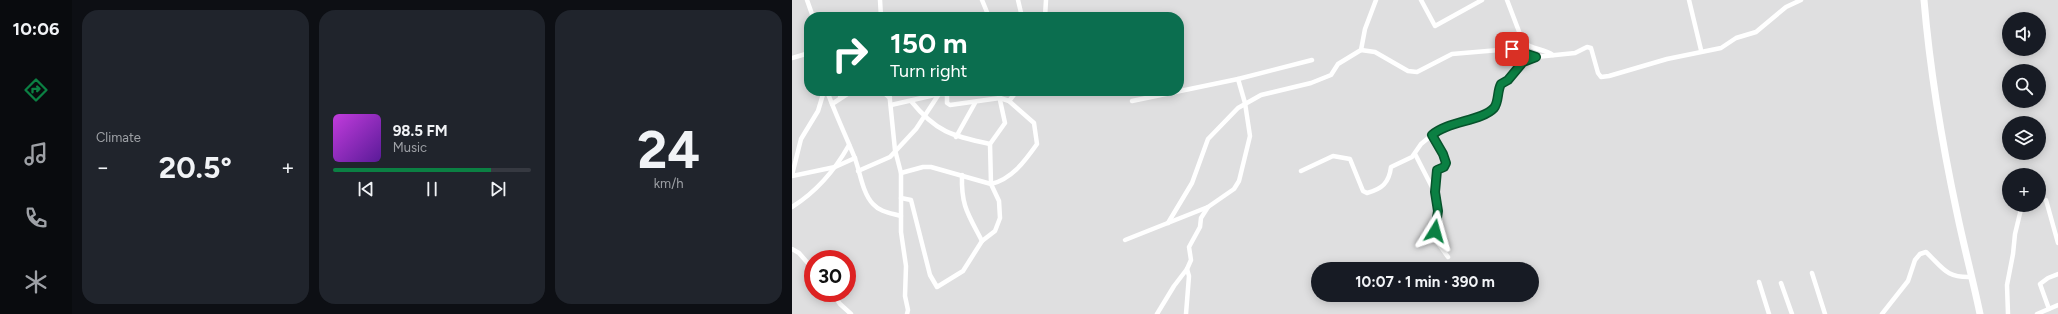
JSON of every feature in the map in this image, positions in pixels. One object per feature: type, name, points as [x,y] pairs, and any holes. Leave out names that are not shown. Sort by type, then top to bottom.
[{"type":"main road","points":[[1924,0],[1928,47],[1956,212],[1980,314]]},
{"type":"street","points":[[807,0],[811,12]]},
{"type":"street","points":[[880,0],[881,12]]},
{"type":"street","points":[[982,0],[987,12]]},
{"type":"street","points":[[1018,0],[1021,12]]},
{"type":"street","points":[[1045,12],[1046,0]]},
{"type":"street","points":[[1361,50],[1365,29],[1376,0]]},
{"type":"street","points":[[1421,0],[1435,26],[1482,0]]},
{"type":"street","points":[[1507,0],[1523,42],[1527,46],[1546,50],[1553,55]]},
{"type":"street","points":[[1688,0],[1701,50]]},
{"type":"street","points":[[1301,171],[1333,156],[1350,159],[1363,191],[1367,193],[1377,190],[1386,184],[1391,167],[1402,163],[1415,154],[1421,144],[1432,135],[1444,127],[1489,113],[1496,107],[1501,84],[1508,80],[1523,62],[1536,57],[1575,53],[1587,47],[1592,48],[1598,73],[1601,78],[1701,50],[1721,48],[1736,38],[1756,32],[1786,7],[1801,0]]},
{"type":"street","points":[[1168,223],[1192,183],[1208,138],[1227,118],[1245,103],[1262,95],[1311,83],[1331,75],[1338,64],[1361,50],[1375,52],[1408,71],[1417,72],[1452,54],[1512,49],[1536,57]]},
{"type":"street","points":[[792,58],[804,54]]},
{"type":"street","points":[[1184,90],[1238,79],[1312,60]]},
{"type":"street","points":[[1125,240],[1208,207],[1234,189],[1239,181],[1250,136],[1245,103],[1238,79]]},
{"type":"street","points":[[822,96],[818,111],[805,130],[801,139],[792,176],[835,167],[855,158]]},
{"type":"street","points":[[830,96],[855,158],[858,171],[871,203],[884,212],[901,216]]},
{"type":"street","points":[[832,104],[843,96]]},
{"type":"street","points":[[888,96],[890,98],[895,150],[900,173],[901,232],[906,266],[905,296],[908,310],[907,314]]},
{"type":"street","points":[[891,105],[931,96]]},
{"type":"street","points":[[858,171],[890,157],[895,150],[908,140],[938,96]]},
{"type":"street","points":[[900,173],[923,167],[931,167],[991,184],[1001,182],[1015,170],[1036,144],[1034,123],[1009,101],[1000,98],[975,103],[950,105],[947,103],[947,96]]},
{"type":"street","points":[[1009,101],[1010,96]]},
{"type":"street","points":[[1009,101],[1013,96]]},
{"type":"street","points":[[1132,101],[1156,96]]},
{"type":"street","points":[[900,198],[911,200],[930,275],[937,287],[963,271],[982,241],[995,231],[1000,218],[999,201],[991,184],[990,144],[1005,123],[1000,98]]},
{"type":"street","points":[[911,101],[924,118],[947,133],[956,137],[990,144]]},
{"type":"street","points":[[956,137],[975,103]]},
{"type":"street","points":[[1432,135],[1443,154],[1446,163],[1444,167],[1437,170],[1435,192],[1438,211],[1436,237],[1443,253],[1448,257]]},
{"type":"street","points":[[792,207],[817,188],[835,167],[849,145]]},
{"type":"street","points":[[1415,154],[1435,192]]},
{"type":"street","points":[[962,175],[961,196],[967,214],[982,241]]},
{"type":"street","points":[[2046,200],[2058,243]]},
{"type":"street","points":[[1157,314],[1174,286],[1187,269],[1191,260],[1189,247],[1200,227],[1201,218],[1208,207]]},
{"type":"street","points":[[2008,314],[2006,303],[2007,285],[2021,212]]},
{"type":"street","points":[[792,249],[799,253],[804,259]]},
{"type":"street","points":[[1882,314],[1908,282],[1915,260],[1920,254],[1926,252],[1948,274],[1971,277]]},
{"type":"street","points":[[1186,314],[1189,276],[1187,269]]},
{"type":"street","points":[[1812,273],[1825,314]]},
{"type":"street","points":[[2049,309],[2040,284],[2048,278],[2058,274]]},
{"type":"street","points":[[1759,282],[1770,314]]},
{"type":"street","points":[[1781,283],[1792,314]]},
{"type":"street","points":[[839,302],[851,314]]},
{"type":"street","points":[[2038,314],[2058,305]]},
{"type":"route","points":[[1435,231],[1438,211],[1435,192],[1437,170],[1444,167],[1446,163],[1443,154],[1432,135],[1444,127],[1489,113],[1496,107],[1501,84],[1508,80],[1523,62],[1536,57],[1512,49]]}]
